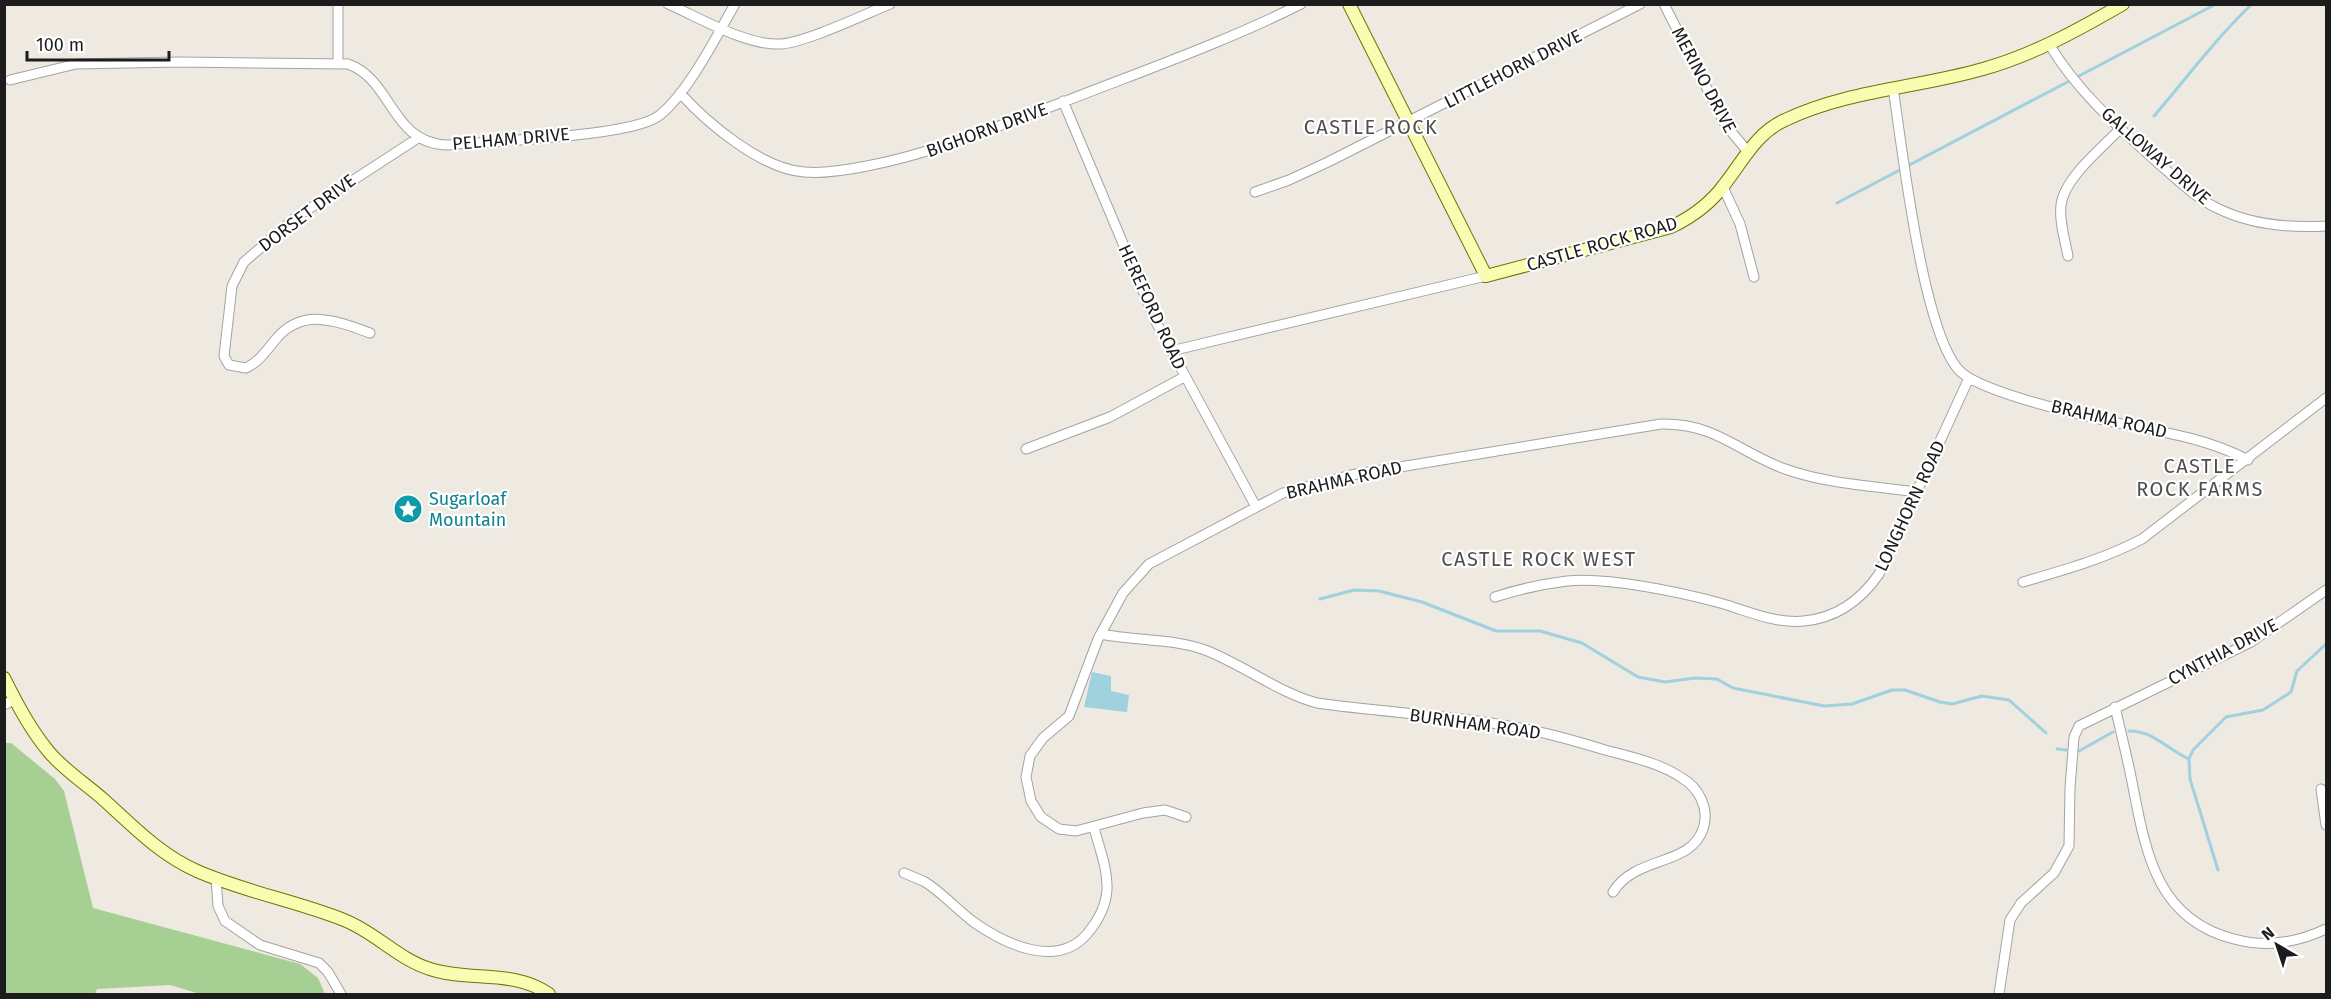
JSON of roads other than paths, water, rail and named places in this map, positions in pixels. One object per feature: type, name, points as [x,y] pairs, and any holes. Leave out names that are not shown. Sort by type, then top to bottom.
[{"type":"street","points":[[338,4],[338,64]]},
{"type":"street","points":[[668,4],[721,28],[758,41],[781,44],[890,4]]},
{"type":"street","name":"PELHAM DRIVE","points":[[418,138],[448,145],[630,128],[659,116],[680,93],[735,4]]},
{"type":"street","name":"BIGHORN DRIVE","points":[[680,93],[723,132],[776,165],[804,172],[839,171],[899,160],[947,145],[1244,33],[1301,4]]},
{"type":"street","points":[[1349,4],[1486,276]]},
{"type":"street","name":"LITTLEHORN DRIVE","points":[[1255,192],[1290,180],[1640,4]]},
{"type":"street","name":"MERINO DRIVE","points":[[1664,4],[1725,124],[1748,152]]},
{"type":"street","name":"CASTLE ROCK ROAD","points":[[1171,351],[1486,276],[1671,227],[1698,212],[1723,187],[1765,132],[1786,119],[1854,95],[1982,70],[2049,44],[2123,4]]},
{"type":"street","name":"GALLOWAY DRIVE","points":[[2049,44],[2076,84],[2192,192],[2220,210],[2268,224],[2326,226]]},
{"type":"street","points":[[10,80],[76,64],[179,62],[348,64],[364,73],[406,127],[418,138]]},
{"type":"street","points":[[1893,88],[1930,307],[1947,353],[1953,363],[1969,378]]},
{"type":"street","name":"HEREFORD ROAD","points":[[1064,101],[1139,286],[1184,377],[1255,506]]},
{"type":"street","points":[[2068,256],[2061,210],[2062,196],[2084,167],[2121,128]]},
{"type":"street","name":"DORSET DRIVE","points":[[370,333],[336,320],[312,318],[284,332],[261,357],[246,368],[230,365],[224,356],[232,286],[243,262],[295,218],[418,138]]},
{"type":"street","points":[[1723,187],[1740,224],[1754,277]]},
{"type":"street","points":[[1026,449],[1110,417],[1184,377]]},
{"type":"street","name":"BRAHMA ROAD","points":[[1969,378],[2085,416],[2195,438],[2248,460]]},
{"type":"street","name":"LONGHORN ROAD","points":[[1496,597],[1542,585],[1586,581],[1687,596],[1781,621],[1822,618],[1851,604],[1872,584],[1969,378]]},
{"type":"street","points":[[2023,582],[2073,568],[2121,550],[2142,539],[2326,398]]},
{"type":"street","name":"BRAHMA ROAD","points":[[1186,817],[1165,810],[1143,813],[1094,828],[1069,831],[1049,824],[1031,801],[1026,777],[1027,766],[1035,748],[1069,716],[1101,634],[1123,593],[1149,564],[1255,506],[1305,486],[1351,475],[1661,424],[1684,424],[1707,431],[1781,468],[1801,475],[1917,492]]},
{"type":"street","name":"CYNTHIA DRIVE","points":[[1999,994],[2010,920],[2020,903],[2054,873],[2069,846],[2070,788],[2076,732],[2082,723],[2251,642],[2326,590]]},
{"type":"street","name":"BURNHAM ROAD","points":[[1101,634],[1158,640],[1203,649],[1290,694],[1317,703],[1524,728],[1637,759],[1682,777],[1697,791],[1702,800],[1705,819],[1700,836],[1687,850],[1633,871],[1613,892]]},
{"type":"street","points":[[4,678],[10,702],[61,764],[154,846],[174,859],[216,878],[346,921],[416,964],[431,969],[513,978],[549,994]]},
{"type":"street","points":[[2115,707],[2146,851],[2161,885],[2177,906],[2210,931],[2245,942],[2279,943],[2305,938],[2326,929]]},
{"type":"street","points":[[2321,789],[2326,825]]},
{"type":"street","points":[[904,873],[926,883],[976,924],[1017,945],[1039,953],[1059,951],[1083,939],[1106,905],[1108,882],[1094,828]]},
{"type":"street","points":[[216,878],[218,906],[225,921],[260,945],[319,963],[341,994]]},
{"type":"water","points":[[1092,672],[1111,676],[1111,691],[1129,695],[1127,712],[1084,707]]},
{"type":"waterway","points":[[1837,203],[2216,4]]},
{"type":"waterway","points":[[2154,116],[2252,4]]},
{"type":"waterway","points":[[1320,599],[1354,590],[1379,591],[1422,602],[1496,631],[1540,631],[1582,643],[1638,677],[1665,682],[1695,678],[1717,679],[1733,688],[1824,706],[1852,704],[1892,690],[1905,690],[1952,704],[1982,696],[2009,700],[2046,733]]},
{"type":"waterway","points":[[2218,870],[2190,779],[2189,759],[2193,750],[2226,717],[2263,710],[2291,692],[2297,671],[2326,644]]},
{"type":"waterway","points":[[2129,731],[2153,737],[2189,759]]},
{"type":"waterway","points":[[2079,751],[2113,732]]},
{"type":"waterway","points":[[2057,749],[2066,750]]},
{"type":"place","name":"Sugarloaf Mountain","points":[[408,509]]},
{"type":"district","name":"CASTLE ROCK","points":[[1371,127]]},
{"type":"district","name":"CASTLE ROCK FARMS","points":[[2200,478]]},
{"type":"district","name":"CASTLE ROCK WEST","points":[[1539,559]]}]
